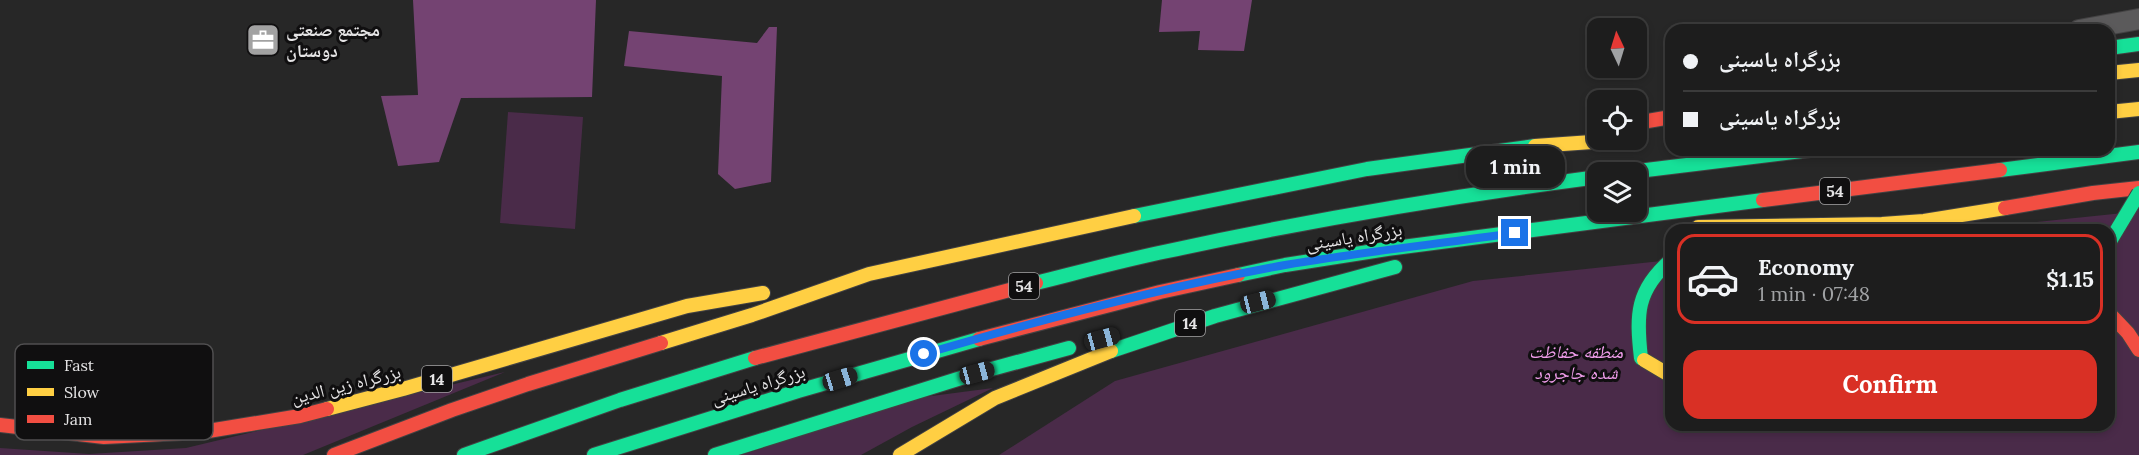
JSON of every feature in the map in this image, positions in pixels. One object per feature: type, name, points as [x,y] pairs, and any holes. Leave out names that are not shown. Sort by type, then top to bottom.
[{"type":"highway","points":[[2115,47],[2139,44]]},
{"type":"highway","points":[[2115,73],[2139,70]]},
{"type":"highway","points":[[2115,111],[2139,109]]},
{"type":"highway","points":[[1647,121],[1665,118]]},
{"type":"highway","points":[[1547,144],[1587,133]]},
{"type":"highway","points":[[334,455],[495,395],[752,315],[868,273],[1075,228],[1367,169],[1547,144],[1587,142]]},
{"type":"highway","name":"بزرگراه یاسینی","points":[[2115,155],[2139,152]]},
{"type":"highway","points":[[1647,170],[1761,156]]},
{"type":"highway","name":"بزرگراه یاسینی","points":[[594,455],[945,348],[1160,292],[1285,265],[1387,249],[2108,156]]},
{"type":"highway","name":"بزرگراه یاسینی","points":[[464,455],[620,400],[742,362],[1166,251],[1302,223],[1497,190],[1587,178]]},
{"type":"highway","points":[[1941,220],[2093,193],[2139,188]]},
{"type":"highway","points":[[2115,233],[2139,193]]},
{"type":"highway","points":[[2116,207],[2139,205]]},
{"type":"highway","points":[[1882,224],[2058,213]]},
{"type":"highway","points":[[1531,231],[1647,228]]},
{"type":"highway","points":[[1431,257],[1498,236]]},
{"type":"highway","name":"14","points":[[906,453],[983,405],[1040,379],[1147,337],[1239,308],[1409,264]]},
{"type":"highway","points":[[1665,264],[1642,293],[1638,319],[1642,359],[1665,372]]},
{"type":"highway","name":"بزرگراه زین الدین","points":[[213,430],[300,416],[403,389],[687,306],[868,273]]},
{"type":"highway","points":[[1110,337],[1239,308]]},
{"type":"highway","points":[[2115,319],[2128,333],[2139,350]]},
{"type":"highway","points":[[715,455],[977,373],[1077,346]]},
{"type":"highway","name":"بزرگراه زین الدین","points":[[0,425],[15,427]]},
{"type":"street","points":[[2112,24],[2139,19]]},
{"type":"green space","points":[[508,112],[583,117],[575,229],[500,223]]},
{"type":"green space","name":"منطقه حفاظت شده جاجرود","points":[[2139,209],[2139,455],[999,455],[1115,381],[1473,281],[1665,261],[1665,431],[2115,431],[2115,224],[2017,224],[2133,212]]},
{"type":"green space","points":[[505,372],[303,455],[0,455],[0,448],[89,454],[186,448]]},
{"type":"green space","points":[[993,388],[912,427],[861,455],[741,455],[924,397]]},
{"type":"shaded area","points":[[413,0],[596,0],[592,97],[461,98],[439,162],[398,166],[381,96],[418,95]]},
{"type":"shaded area","points":[[1162,0],[1252,0],[1244,51],[1198,50],[1200,31],[1159,32]]},
{"type":"shaded area","points":[[769,27],[777,27],[771,182],[735,189],[718,174],[722,76],[624,66],[629,31],[757,43]]},
{"type":"traffic: fast","points":[[2115,47],[2139,44]]},
{"type":"traffic: fast","points":[[1134,216],[1367,169],[1535,146]]},
{"type":"traffic: fast","points":[[2115,155],[2139,152]]},
{"type":"traffic: fast","points":[[1647,170],[1761,156]]},
{"type":"traffic: fast","points":[[2000,170],[2108,156]]},
{"type":"traffic: fast","points":[[1036,283],[1102,266],[1275,229],[1490,192],[1587,179]]},
{"type":"traffic: fast","points":[[2115,233],[2139,193]]},
{"type":"traffic: fast","points":[[1238,275],[1387,249],[1763,200]]},
{"type":"traffic: fast","points":[[1641,358],[1639,329],[1641,304],[1651,282],[1665,266]]},
{"type":"traffic: fast","points":[[1111,351],[1215,316],[1395,267]]},
{"type":"traffic: fast","points":[[594,455],[798,391],[979,339]]},
{"type":"traffic: fast","points":[[715,455],[977,373],[1069,348]]},
{"type":"traffic: fast","points":[[464,455],[620,400],[755,358]]},
{"type":"traffic: slow","points":[[2115,72],[2139,70]]},
{"type":"traffic: slow","points":[[2115,111],[2139,109]]},
{"type":"traffic: slow","points":[[1535,146],[1587,142]]},
{"type":"traffic: slow","points":[[1882,224],[1924,221],[2005,208]]},
{"type":"traffic: slow","points":[[661,343],[752,315],[869,274],[1134,216]]},
{"type":"traffic: slow","points":[[327,409],[687,306],[763,293]]},
{"type":"traffic: slow","points":[[900,455],[995,398],[1111,351]]},
{"type":"traffic: slow","points":[[1644,360],[1665,372]]},
{"type":"traffic: jam","points":[[1647,121],[1665,118]]},
{"type":"traffic: jam","points":[[1763,200],[2000,170]]},
{"type":"traffic: jam","points":[[2005,208],[2093,193],[2139,188]]},
{"type":"traffic: jam","points":[[979,339],[1160,292],[1238,275]]},
{"type":"traffic: jam","points":[[755,358],[1036,283]]},
{"type":"traffic: jam","points":[[2115,319],[2128,333],[2139,350]]},
{"type":"traffic: jam","points":[[334,455],[452,410],[661,343]]},
{"type":"traffic: jam","points":[[213,430],[300,416],[327,409]]},
{"type":"traffic: jam","points":[[0,425],[15,427]]},
{"type":"place","name":"مجتمع صنعتی دوستان","points":[[263,40]]},
{"type":"route","points":[[924,354],[1050,319],[1285,265],[1515,233]]}]
